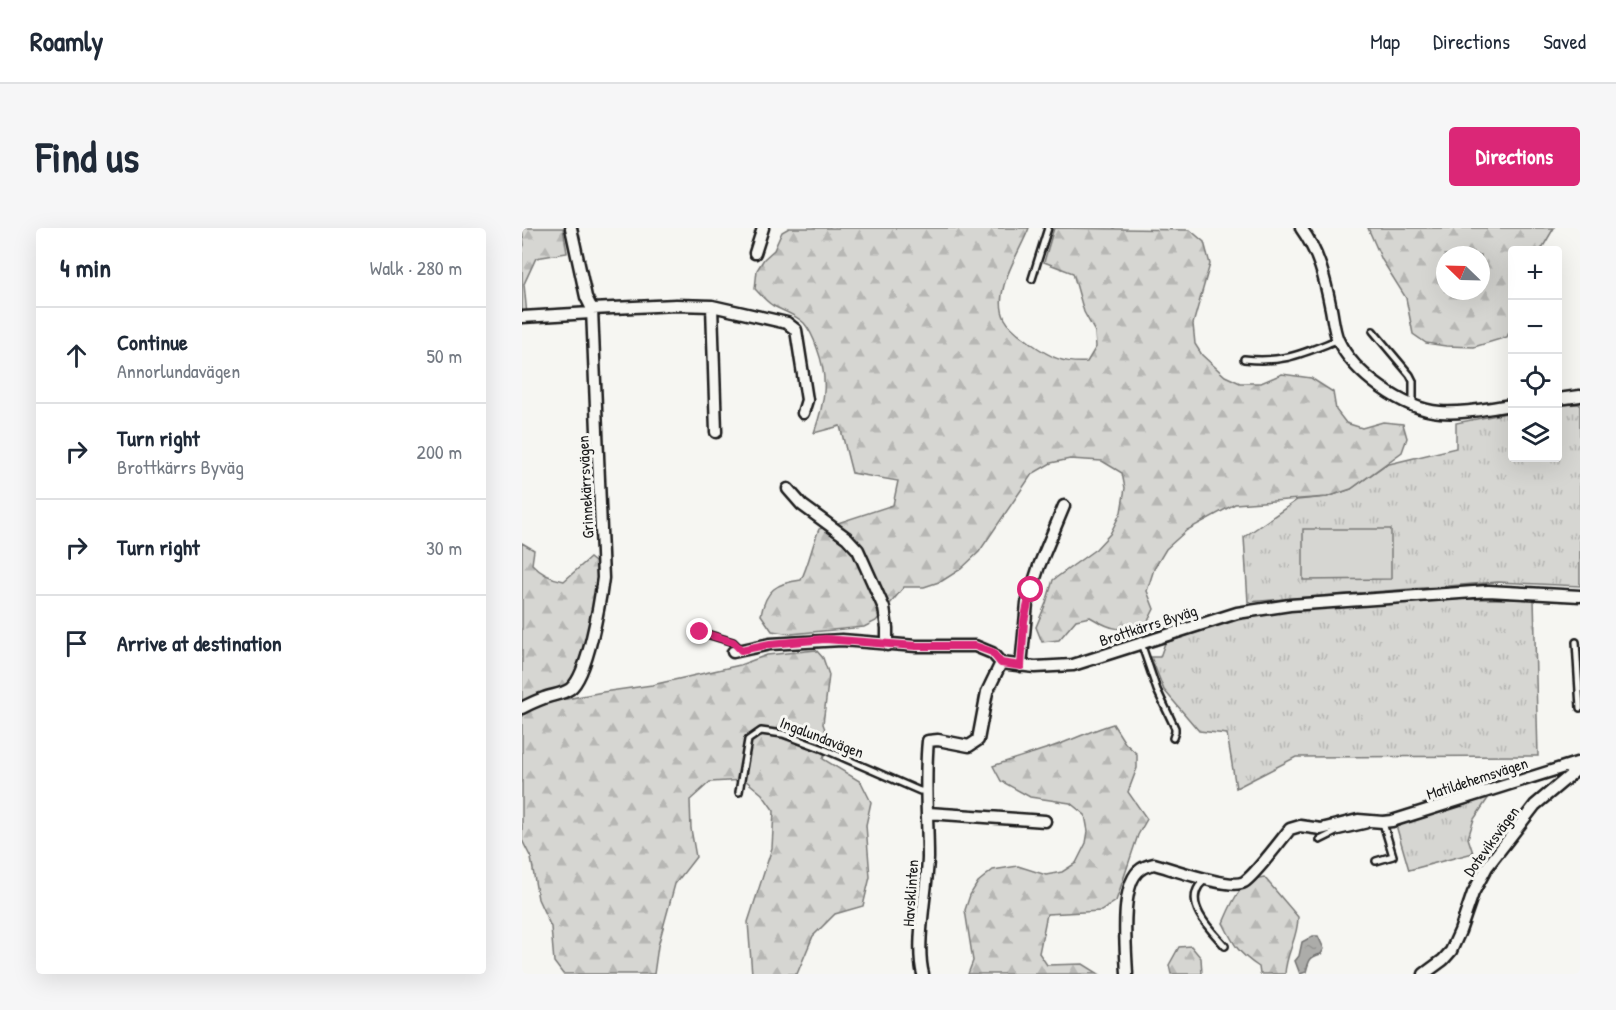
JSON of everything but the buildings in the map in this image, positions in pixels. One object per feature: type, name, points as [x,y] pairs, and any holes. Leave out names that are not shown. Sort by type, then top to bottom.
[{"type":"street","name":"Grinnekärrsvägen","points":[[522,708],[568,691],[578,681],[587,656],[603,578],[591,311],[571,228]]},
{"type":"street","points":[[755,253],[763,228]]},
{"type":"street","points":[[1301,228],[1316,251],[1322,267],[1338,340],[1351,358],[1375,383],[1413,405],[1430,411],[1448,413],[1508,406]]},
{"type":"street","points":[[522,317],[676,305],[712,306],[787,323],[796,330],[807,400],[804,413]]},
{"type":"street","points":[[712,306],[716,432]]},
{"type":"street","points":[[1562,398],[1580,396]]},
{"type":"street","points":[[788,489],[802,505],[848,538],[858,550],[884,608],[888,628],[887,645]]},
{"type":"street","points":[[1021,666],[1024,621],[1029,596],[1064,506]]},
{"type":"street","name":"Brottkärrs Byväg","points":[[737,651],[770,644],[825,639],[887,645],[975,646],[992,652],[1001,663],[1035,667],[1072,665],[1237,613],[1290,605],[1488,591],[1580,596]]},
{"type":"street","name":"Havsklinten","points":[[923,974],[920,954],[926,891],[928,741],[938,740],[969,747],[978,740],[987,692],[1001,663]]},
{"type":"street","name":"Matildehemsvägen","points":[[1127,974],[1126,903],[1132,882],[1140,869],[1154,864],[1228,884],[1244,882],[1294,826],[1321,829],[1358,820],[1383,822],[1580,762]]},
{"type":"street","name":"Doteviksvägen","points":[[1424,974],[1451,951],[1479,880],[1502,846],[1535,805],[1580,767]]},
{"type":"street","points":[[928,813],[1045,821]]},
{"type":"lane","points":[[1032,279],[1048,228]]},
{"type":"lane","points":[[1373,331],[1410,375],[1413,381],[1413,405]]},
{"type":"lane","points":[[1244,358],[1267,361],[1286,359],[1338,340]]},
{"type":"lane","points":[[700,632],[733,642],[737,651]]},
{"type":"lane","points":[[1576,642],[1580,708]]},
{"type":"lane","points":[[1141,644],[1156,690],[1175,728],[1173,738]]},
{"type":"lane","name":"Ingalundavägen","points":[[739,792],[748,740],[761,731],[783,734],[920,791],[926,791]]},
{"type":"lane","points":[[1320,840],[1336,832],[1366,825],[1369,821]]},
{"type":"lane","points":[[1376,861],[1393,856],[1383,822]]},
{"type":"lane","points":[[1205,879],[1198,890],[1198,913],[1225,946]]},
{"type":"green space","points":[[522,228],[563,228],[567,253],[536,258],[524,284],[527,315],[522,315],[522,249],[524,245]]},
{"type":"green space","points":[[789,228],[1029,228],[1004,285],[1002,309],[1005,319],[1017,333],[1045,353],[1064,361],[1079,362],[1087,362],[1096,347],[1095,332],[1084,312],[1073,273],[1044,262],[1054,228],[1190,230],[1204,242],[1210,264],[1193,324],[1195,344],[1202,355],[1225,376],[1240,383],[1261,383],[1282,374],[1311,378],[1333,392],[1336,410],[1346,423],[1362,428],[1383,422],[1403,424],[1407,438],[1402,452],[1351,489],[1327,497],[1235,504],[1187,530],[1166,549],[1154,569],[1147,591],[1154,609],[1147,623],[1118,629],[1090,617],[1076,620],[1059,640],[1042,642],[1036,627],[1053,580],[1096,549],[1110,534],[1121,512],[1125,488],[1122,473],[1102,461],[1070,459],[1051,463],[1032,474],[979,552],[961,569],[942,581],[924,587],[904,587],[876,621],[864,627],[791,634],[772,631],[761,615],[766,599],[779,586],[801,580],[819,529],[893,505],[898,481],[852,473],[840,426],[814,433],[821,411],[824,390],[823,370],[815,341],[804,323],[772,305],[755,289],[757,270],[774,250],[782,232]]},
{"type":"green space","points":[[1368,228],[1554,228],[1543,246],[1508,246],[1507,337],[1474,347],[1426,343],[1413,334],[1406,298],[1382,260]]},
{"type":"green space","points":[[1580,404],[1580,586],[1498,582],[1248,602],[1244,537],[1297,500],[1327,497],[1351,489],[1385,465],[1456,448],[1456,423],[1508,413],[1508,462],[1562,462],[1562,405]]},
{"type":"green space","points":[[1303,529],[1391,529],[1391,579],[1303,580]]},
{"type":"green space","points":[[522,543],[534,550],[532,564],[555,579],[564,581],[590,558],[600,566],[587,641],[579,670],[575,678],[564,688],[566,699],[652,685],[740,665],[767,655],[816,650],[823,658],[829,675],[823,724],[829,740],[823,759],[861,782],[871,802],[866,825],[870,877],[863,906],[835,914],[813,936],[797,974],[752,974],[748,922],[772,848],[774,811],[762,794],[745,780],[710,782],[690,800],[691,829],[696,857],[675,884],[658,946],[654,974],[563,974],[554,962],[551,927],[538,899],[531,858],[522,840]]},
{"type":"green space","points":[[1430,599],[1534,599],[1538,756],[1296,757],[1236,788],[1227,734],[1199,731],[1164,690],[1151,657],[1160,657],[1165,643],[1247,615]]},
{"type":"green space","points":[[1113,724],[1125,743],[1137,754],[1137,768],[1128,792],[1147,819],[1138,835],[1116,901],[1101,911],[1047,914],[1039,953],[1047,965],[1083,964],[1099,974],[968,974],[973,961],[965,910],[978,882],[993,870],[1018,866],[1046,875],[1062,872],[1076,863],[1086,843],[1088,831],[1085,815],[1070,803],[1030,797],[1001,781],[993,766]]},
{"type":"green space","points":[[1489,797],[1474,819],[1468,838],[1473,853],[1409,870],[1396,825]]},
{"type":"green space","points":[[1264,877],[1298,917],[1285,974],[1260,974],[1259,967],[1237,948],[1223,923],[1243,887],[1249,882]]},
{"type":"green space","points":[[1191,946],[1201,958],[1202,974],[1171,974],[1169,965],[1179,947]]},
{"type":"water","points":[[1318,936],[1324,949],[1321,954],[1310,960],[1306,972],[1300,974],[1295,961],[1299,956],[1302,942]]},
{"type":"route","points":[[700,632],[733,642],[741,650],[770,644],[825,639],[887,645],[975,646],[992,652],[1001,663],[1021,666],[1024,621],[1031,590]]}]
